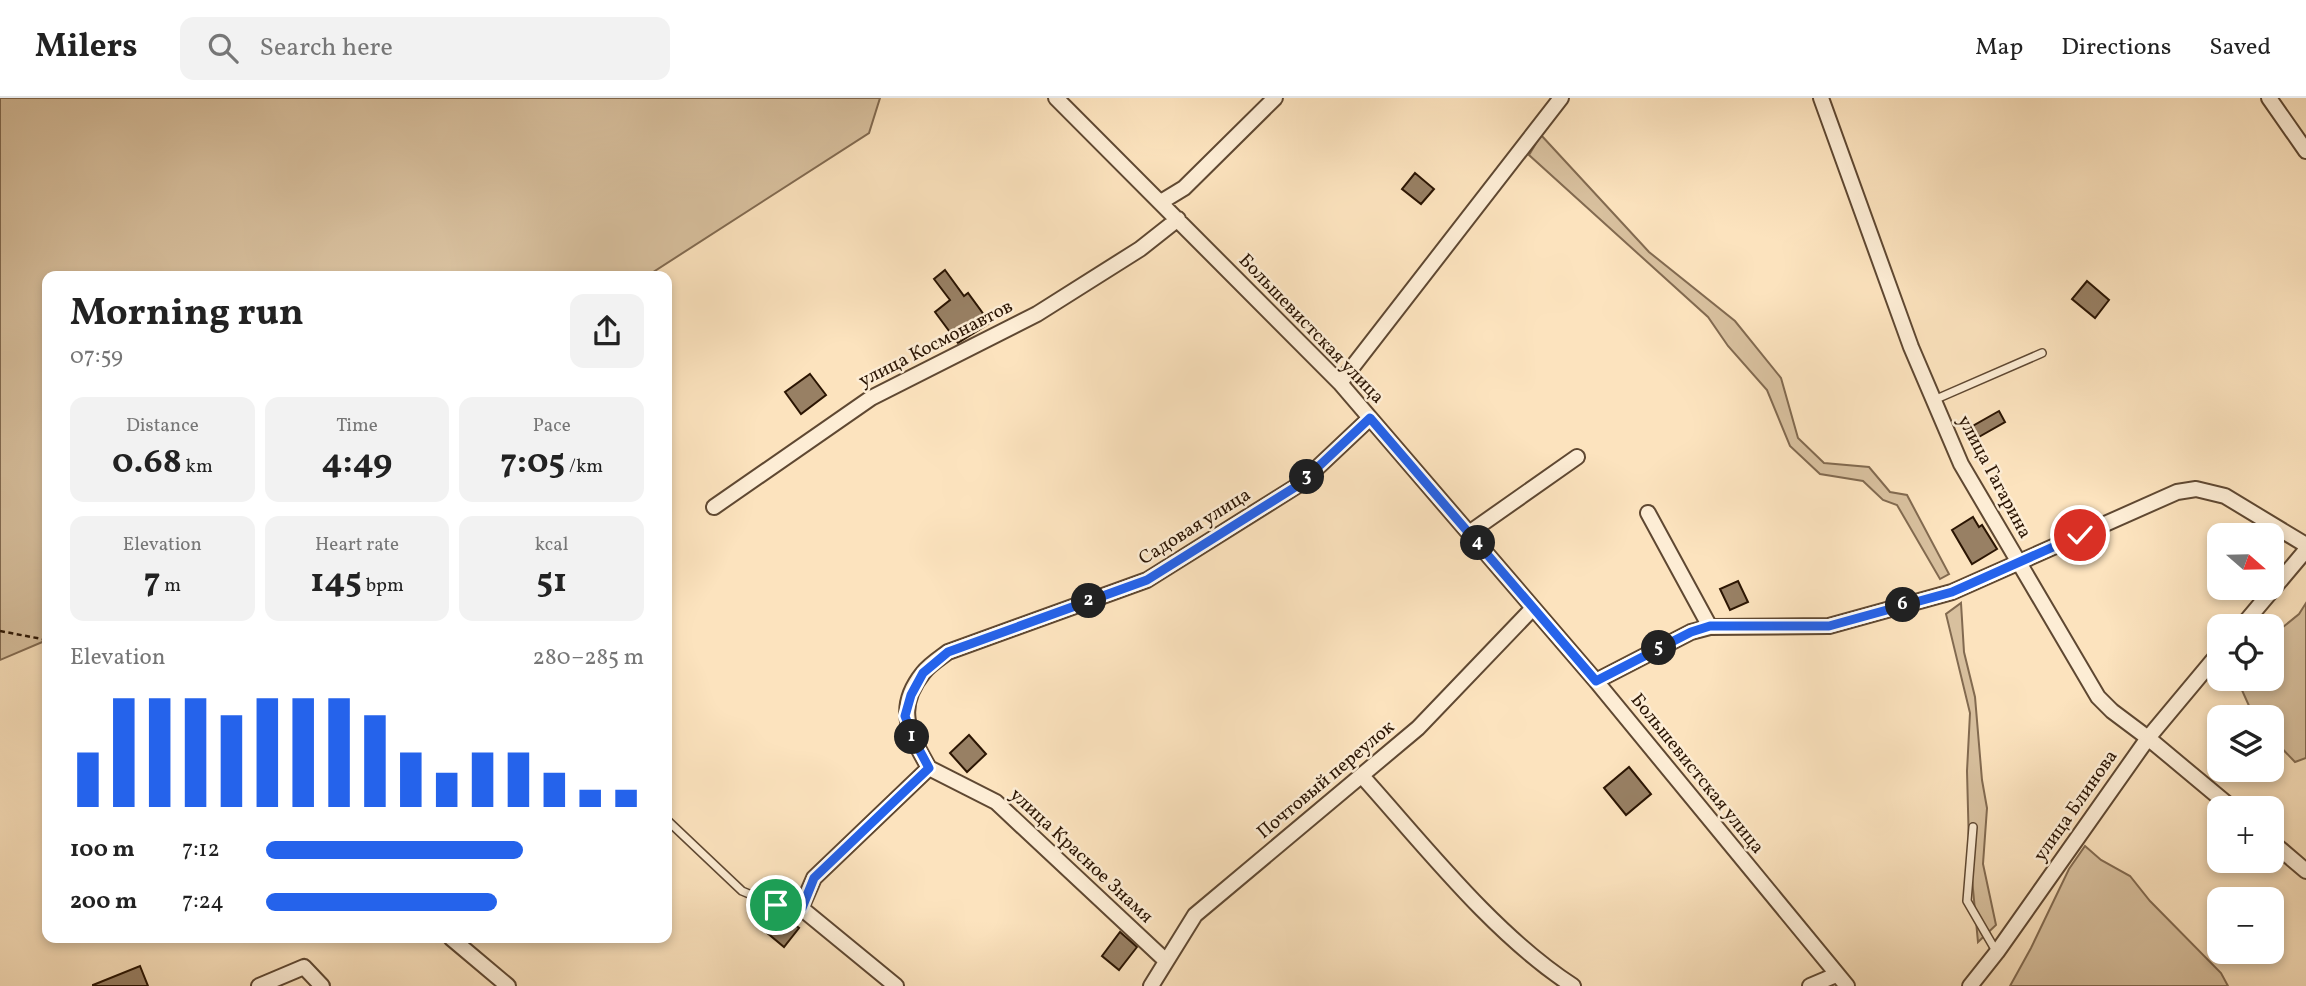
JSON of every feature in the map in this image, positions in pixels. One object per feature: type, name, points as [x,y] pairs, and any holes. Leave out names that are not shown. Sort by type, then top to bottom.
[{"type":"street","name":"Большевистская улица","points":[[1056,98],[1340,383],[1596,681],[1847,986]]},
{"type":"street","points":[[1161,202],[1184,188],[1275,98]]},
{"type":"street","points":[[1340,383],[1562,98]]},
{"type":"street","name":"улица Гагарина","points":[[1821,98],[1911,347],[1961,464],[2098,697],[2218,796]]},
{"type":"street","points":[[2269,98],[2306,151]]},
{"type":"street","name":"улица Космонавтов","points":[[715,508],[871,398],[1037,314],[1140,249],[1178,219]]},
{"type":"street","name":"Садовая улица","points":[[929,768],[905,716],[911,695],[923,673],[948,652],[1147,580],[1300,484],[1370,418]]},
{"type":"street","points":[[1469,533],[1577,457]]},
{"type":"street","points":[[1596,681],[1691,632],[1710,626],[1829,626],[1952,592],[2019,564],[2142,506],[2177,492],[2196,489],[2225,496],[2306,547],[2252,614]]},
{"type":"street","points":[[1648,513],[1710,626]]},
{"type":"street","name":"Почтовый переулок","points":[[1151,986],[1195,915],[1418,728],[1533,608]]},
{"type":"street","name":"улица Блинова","points":[[1970,986],[1997,952],[2148,738],[2207,667]]},
{"type":"street","points":[[896,986],[802,908],[814,878],[929,768]]},
{"type":"street","name":"улица Красное Знамя","points":[[929,768],[996,802],[1165,960]]},
{"type":"street","points":[[1362,776],[1485,912],[1549,970],[1573,986]]},
{"type":"street","points":[[2284,852],[2306,871]]},
{"type":"street","points":[[457,943],[508,986]]},
{"type":"street","points":[[259,986],[304,967],[322,986]]},
{"type":"street","points":[[1810,986],[1836,975]]},
{"type":"lane","points":[[1933,401],[2042,353]]},
{"type":"lane","points":[[672,825],[742,891],[776,905],[802,908]]},
{"type":"lane","points":[[1973,827],[1968,901],[1997,952]]},
{"type":"path","points":[[0,631],[42,639]]},
{"type":"shaded area","points":[[0,98],[880,98],[869,133],[655,271],[42,271],[42,642],[0,660]]},
{"type":"shaded area","points":[[1541,135],[1649,252],[1735,321],[1781,378],[1798,438],[1824,463],[1869,467],[1890,492],[1907,495],[1949,574],[1940,579],[1897,505],[1883,500],[1863,481],[1820,474],[1790,446],[1767,390],[1728,346],[1708,317],[1529,155]]},
{"type":"shaded area","points":[[1961,603],[1964,652],[1975,697],[1987,808],[1983,864],[1996,925],[1978,942],[1969,847],[1967,771],[1970,713],[1946,614]]},
{"type":"shaded area","points":[[2306,603],[2306,758],[2295,762],[2284,751],[2284,705],[2249,705],[2242,691],[2284,691],[2284,626],[2299,614]]},
{"type":"shaded area","points":[[2085,846],[2101,860],[2130,876],[2150,901],[2207,959],[2207,964],[2212,964],[2221,973],[2228,986],[2010,986],[2069,869]]},
{"type":"building","points":[[1415,173],[1434,189],[1421,204],[1402,189]]},
{"type":"building","points":[[945,270],[964,296],[968,293],[990,323],[958,343],[935,312],[950,300],[934,279]]},
{"type":"building","points":[[2087,281],[2109,300],[2095,318],[2072,299]]},
{"type":"building","points":[[810,374],[826,395],[801,414],[785,392]]},
{"type":"building","points":[[1999,411],[2005,422],[1970,442],[1964,431]]},
{"type":"building","points":[[1973,517],[1979,527],[1982,525],[1997,549],[1972,564],[1952,530]]},
{"type":"building","points":[[1738,581],[1748,602],[1730,610],[1720,589]]},
{"type":"building","points":[[969,735],[986,754],[967,772],[950,753]]},
{"type":"building","points":[[1629,767],[1651,794],[1626,815],[1604,788]]},
{"type":"building","points":[[766,907],[779,912],[799,928],[784,947],[754,922]]},
{"type":"building","points":[[1120,932],[1137,947],[1119,970],[1102,956]]},
{"type":"building","points":[[140,966],[148,986],[93,986],[93,985]]},
{"type":"route","points":[[776,905],[802,908],[814,878],[929,768],[905,716],[911,695],[923,673],[948,652],[1147,580],[1300,484],[1370,418],[1596,681],[1691,632],[1710,626],[1829,626],[1952,592],[2080,535]]}]
